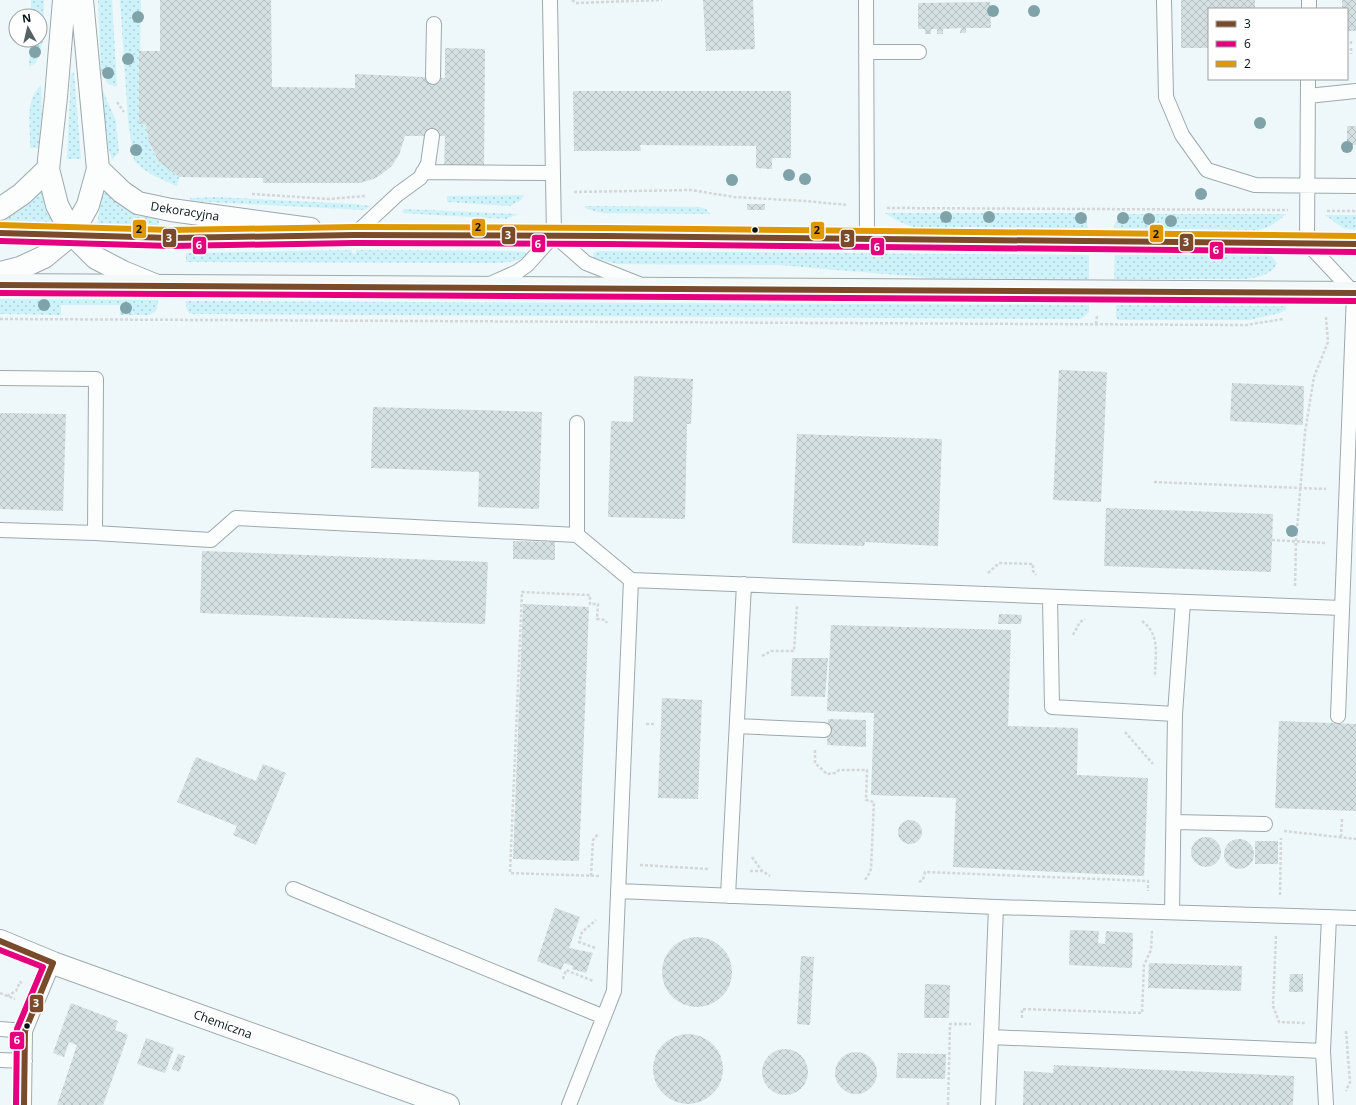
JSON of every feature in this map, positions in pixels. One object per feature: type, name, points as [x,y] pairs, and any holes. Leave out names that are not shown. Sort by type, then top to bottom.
[{"type":"main road","points":[[0,233],[171,238],[354,235],[554,235],[867,237],[1356,244]]},
{"type":"main road","points":[[0,285],[1355,293]]},
{"type":"street","points":[[64,0],[48,169],[57,205],[72,234],[96,258],[123,272],[158,287]]},
{"type":"street","points":[[0,273],[20,268],[44,257],[72,234],[88,205],[98,169],[82,0]]},
{"type":"street","points":[[0,209],[22,194],[48,169]]},
{"type":"street","name":"Dekoracyjna","points":[[98,169],[122,192],[138,203],[171,210],[354,235]]},
{"type":"street","name":"Chemiczna","points":[[0,941],[53,963],[448,1105]]},
{"type":"lane","points":[[483,287],[518,272],[527,265],[554,235],[550,0]]},
{"type":"lane","points":[[866,0],[867,237]]},
{"type":"lane","points":[[1164,0],[1166,97],[1182,135],[1207,170],[1254,185],[1356,186]]},
{"type":"lane","points":[[433,78],[434,24]]},
{"type":"lane","points":[[866,52],[919,52]]},
{"type":"lane","points":[[1308,80],[1306,210],[1307,243],[1355,293],[1346,490],[1348,551],[1342,608],[1338,716]]},
{"type":"lane","points":[[1308,96],[1356,91]]},
{"type":"lane","points":[[354,235],[398,194],[420,178],[428,164],[432,136]]},
{"type":"lane","points":[[423,172],[552,174]]},
{"type":"lane","points":[[554,235],[586,263],[653,288]]},
{"type":"lane","points":[[0,378],[96,379],[95,533]]},
{"type":"lane","points":[[577,423],[577,535]]},
{"type":"lane","points":[[0,530],[95,533],[211,540],[236,518],[577,535],[631,580],[1342,608]]},
{"type":"lane","points":[[569,1105],[614,991],[631,580]]},
{"type":"lane","points":[[728,896],[744,584]]},
{"type":"lane","points":[[1050,596],[1052,707],[1175,714]]},
{"type":"lane","points":[[1172,912],[1175,714],[1183,602]]},
{"type":"lane","points":[[737,726],[824,730]]},
{"type":"lane","points":[[1174,822],[1265,824]]},
{"type":"lane","points":[[293,888],[604,1017]]},
{"type":"lane","points":[[618,891],[1356,918]]},
{"type":"lane","points":[[988,1105],[996,906]]},
{"type":"lane","points":[[1326,1105],[1323,1050],[1329,917]]},
{"type":"lane","points":[[24,1105],[25,1031],[53,963]]},
{"type":"lane","points":[[0,1029],[25,1031]]},
{"type":"lane","points":[[991,1030],[1323,1050]]},
{"type":"lane","points":[[0,1060],[25,1061]]},
{"type":"path","points":[[572,0],[576,3],[662,0]]},
{"type":"path","points":[[1351,48],[1351,54]]},
{"type":"path","points":[[553,192],[691,190],[734,197],[805,200],[867,207],[1356,211]]},
{"type":"path","points":[[244,194],[329,199],[398,194]]},
{"type":"path","points":[[1319,316],[1353,317]]},
{"type":"path","points":[[1295,584],[1296,541],[1305,432],[1314,377],[1328,342],[1326,316]]},
{"type":"path","points":[[0,319],[1246,325],[1290,317]]},
{"type":"path","points":[[1154,482],[1346,490]]},
{"type":"path","points":[[1272,540],[1296,541],[1348,551]]},
{"type":"path","points":[[607,625],[605,620],[597,619],[598,604],[590,604],[590,595],[522,592],[510,873],[606,876],[606,863],[619,863],[762,872],[773,878]]},
{"type":"path","points":[[1122,599],[1122,615],[1132,616],[1139,619],[1146,624],[1156,639],[1154,713]]},
{"type":"path","points":[[1072,639],[1077,626],[1088,617]]},
{"type":"path","points":[[1124,731],[1153,765],[1153,757]]},
{"type":"path","points":[[1340,837],[1342,818]]},
{"type":"path","points":[[591,876],[593,840],[594,836],[598,836],[599,828]]},
{"type":"path","points":[[1345,1093],[1350,1082],[1346,1025],[1279,1022],[1272,1006],[1277,915],[1280,900],[1281,831],[1356,839]]},
{"type":"path","points":[[912,884],[923,880],[925,872],[1148,881],[1150,911],[1153,926],[1151,950],[1144,965],[1142,1013],[1022,1009],[1022,1022],[991,1030],[950,1024],[948,1105]]},
{"type":"path","points":[[862,883],[869,883]]},
{"type":"path","points":[[597,948],[579,942],[582,932],[599,918]]},
{"type":"path","points":[[556,997],[566,970],[594,981]]},
{"type":"path","points":[[7,996],[16,990],[20,982],[24,984]]},
{"type":"path","points":[[0,993],[15,999]]},
{"type":"shaded area","points":[[31,0],[44,0],[44,8],[31,8]]},
{"type":"shaded area","points":[[98,0],[112,0],[117,87],[108,84],[101,71]]},
{"type":"shaded area","points":[[120,0],[141,0],[139,124],[146,124],[150,143],[155,155],[165,166],[179,177],[177,186],[154,176],[142,168],[134,160],[128,120]]},
{"type":"shaded area","points":[[30,48],[41,48],[36,63],[29,67]]},
{"type":"shaded area","points":[[74,72],[81,159],[67,159],[71,73]]},
{"type":"shaded area","points":[[41,85],[42,121],[39,148],[30,148],[30,106],[32,98]]},
{"type":"shaded area","points":[[102,89],[116,121],[119,152],[112,160],[104,133]]},
{"type":"shaded area","points":[[41,189],[45,190],[53,226],[3,223],[5,220],[25,207]]},
{"type":"shaded area","points":[[104,192],[159,217],[159,226],[97,225],[102,193]]},
{"type":"shaded area","points":[[524,195],[520,201],[510,206],[447,202],[447,196]]},
{"type":"shaded area","points":[[217,197],[371,206],[364,210],[190,201],[190,198]]},
{"type":"shaded area","points":[[584,206],[699,207],[706,209],[710,214],[603,213],[587,209]]},
{"type":"shaded area","points":[[404,209],[518,214],[506,219],[402,213]]},
{"type":"shaded area","points":[[885,213],[1077,213],[1086,217],[1088,228],[913,227],[898,221]]},
{"type":"shaded area","points":[[1125,214],[1286,214],[1273,225],[1257,230],[1114,228],[1115,223],[1120,216]]},
{"type":"shaded area","points":[[1325,215],[1356,215],[1356,230],[1343,228]]},
{"type":"shaded area","points":[[351,250],[353,254],[356,253],[356,250],[509,251],[525,252],[527,254],[520,259],[498,263],[186,262],[186,253]]},
{"type":"shaded area","points":[[598,251],[1089,255],[1089,279],[932,278],[779,265],[617,264],[594,258],[593,253]]},
{"type":"shaded area","points":[[1115,255],[1270,255],[1277,263],[1272,270],[1264,275],[1245,279],[1114,279]]},
{"type":"shaded area","points":[[0,299],[158,300],[157,310],[150,315],[120,315],[120,305],[61,305],[61,315],[0,314]]},
{"type":"shaded area","points":[[185,301],[1089,305],[1089,312],[1081,319],[192,314],[188,312]]},
{"type":"shaded area","points":[[1116,305],[1286,306],[1286,309],[1280,313],[1249,320],[1119,320],[1116,318]]},
{"type":"building","points":[[160,0],[271,0],[272,87],[355,88],[355,74],[445,78],[445,48],[485,49],[484,169],[444,169],[445,136],[405,136],[399,155],[391,167],[376,178],[360,183],[263,183],[263,178],[179,177],[159,162],[149,142],[146,124],[139,124],[139,51],[160,51]]},
{"type":"building","points":[[703,0],[753,0],[755,49],[706,51]]},
{"type":"building","points":[[1181,0],[1255,0],[1255,8],[1208,8],[1208,48],[1181,48]]},
{"type":"building","points":[[1342,0],[1356,0],[1356,31],[1348,31],[1348,8],[1342,8]]},
{"type":"building","points":[[990,2],[991,28],[966,28],[966,33],[960,33],[961,28],[943,29],[943,34],[937,34],[937,29],[931,29],[931,34],[925,34],[925,29],[918,29],[918,3]]},
{"type":"building","points":[[573,91],[791,91],[791,158],[772,158],[772,169],[756,168],[756,146],[640,145],[641,151],[574,151]]},
{"type":"building","points":[[1347,126],[1356,126],[1356,145],[1347,145]]},
{"type":"building","points":[[747,204],[765,204],[765,210],[747,210]]},
{"type":"building","points":[[1059,370],[1107,372],[1101,502],[1053,500]]},
{"type":"building","points":[[634,376],[693,379],[691,424],[687,424],[685,519],[608,517],[611,421],[633,422]]},
{"type":"building","points":[[1232,383],[1304,386],[1303,425],[1230,421]]},
{"type":"building","points":[[373,407],[542,412],[539,509],[478,507],[479,472],[371,468]]},
{"type":"building","points":[[0,413],[66,414],[63,511],[0,509]]},
{"type":"building","points":[[797,434],[942,439],[938,546],[865,542],[864,546],[792,543]]},
{"type":"building","points":[[1106,508],[1273,514],[1271,572],[1104,566]]},
{"type":"building","points":[[513,541],[555,542],[555,560],[513,559]]},
{"type":"building","points":[[202,551],[488,562],[485,624],[200,613]]},
{"type":"building","points":[[523,604],[589,607],[579,861],[513,859]]},
{"type":"building","points":[[999,614],[1022,615],[1021,624],[998,624]]},
{"type":"building","points":[[831,625],[1011,630],[1008,726],[1078,728],[1077,775],[1148,778],[1144,876],[953,867],[956,798],[871,795],[874,713],[827,711]]},
{"type":"building","points":[[792,658],[828,658],[825,697],[791,696]]},
{"type":"building","points":[[662,698],[702,700],[698,799],[658,798]]},
{"type":"building","points":[[828,719],[866,720],[866,747],[827,745]]},
{"type":"building","points":[[1279,721],[1356,724],[1356,811],[1275,808]]},
{"type":"building","points":[[196,757],[256,781],[263,764],[286,773],[256,845],[233,835],[237,826],[177,802]]},
{"type":"building","points":[[910,820],[918,824],[922,832],[918,840],[910,844],[902,840],[898,832],[902,824]]},
{"type":"building","points":[[1206,837],[1217,841],[1221,852],[1217,863],[1206,867],[1195,863],[1191,852],[1195,841]]},
{"type":"building","points":[[1239,839],[1250,843],[1254,854],[1250,865],[1239,869],[1228,865],[1224,854],[1228,843]]},
{"type":"building","points":[[1255,841],[1278,841],[1278,864],[1255,864]]},
{"type":"building","points":[[555,908],[580,917],[569,948],[593,953],[586,973],[572,969],[573,966],[564,963],[561,970],[537,961]]},
{"type":"building","points":[[1070,930],[1099,931],[1098,943],[1105,944],[1106,931],[1133,933],[1132,968],[1069,965]]},
{"type":"building","points":[[697,937],[710,940],[722,947],[729,959],[732,972],[729,985],[722,997],[710,1004],[697,1007],[684,1004],[672,997],[665,985],[662,972],[665,959],[672,947],[684,940]]},
{"type":"building","points":[[801,956],[814,957],[810,1025],[797,1024]]},
{"type":"building","points":[[1149,963],[1242,966],[1241,991],[1148,988]]},
{"type":"building","points":[[1290,974],[1303,974],[1303,992],[1289,992]]},
{"type":"building","points":[[925,984],[950,985],[949,1018],[924,1018]]},
{"type":"building","points":[[71,1003],[118,1021],[115,1030],[128,1035],[103,1105],[57,1105],[77,1045],[69,1042],[64,1057],[53,1053]]},
{"type":"building","points":[[688,1034],[701,1037],[713,1044],[720,1056],[723,1069],[720,1082],[713,1094],[701,1101],[688,1104],[675,1101],[663,1094],[656,1082],[653,1069],[656,1056],[663,1044],[675,1037]]},
{"type":"building","points":[[146,1038],[174,1048],[165,1073],[137,1064]]},
{"type":"building","points":[[780,1049],[790,1049],[798,1053],[804,1059],[808,1067],[808,1077],[804,1085],[798,1091],[790,1095],[780,1095],[772,1091],[766,1085],[762,1077],[762,1067],[766,1059],[772,1053]]},
{"type":"building","points":[[856,1052],[871,1058],[877,1073],[871,1088],[856,1094],[841,1088],[835,1073],[841,1058]]},
{"type":"building","points":[[898,1053],[946,1054],[945,1079],[896,1078]]},
{"type":"building","points":[[178,1054],[185,1056],[179,1072],[172,1069]]},
{"type":"building","points":[[1054,1065],[1294,1076],[1293,1105],[1023,1105],[1024,1071],[1053,1073]]},
{"type":"transit line","name":"2","points":[[0,225],[171,230],[354,227],[606,228],[1356,236]]},
{"type":"transit line","name":"3","points":[[0,233],[171,238],[354,235],[606,236],[1356,244]]},
{"type":"transit line","name":"6","points":[[0,241],[171,246],[354,243],[606,244],[1356,252]]},
{"type":"transit line","name":"3","points":[[0,285],[1356,293]]},
{"type":"transit line","name":"6","points":[[0,293],[1356,301]]},
{"type":"transit line","name":"3","points":[[0,941],[53,963]]},
{"type":"transit line","name":"6","points":[[0,950],[43,967],[17,1029],[16,1105]]},
{"type":"transit line","name":"3","points":[[24,1105],[25,1031],[53,963]]}]
